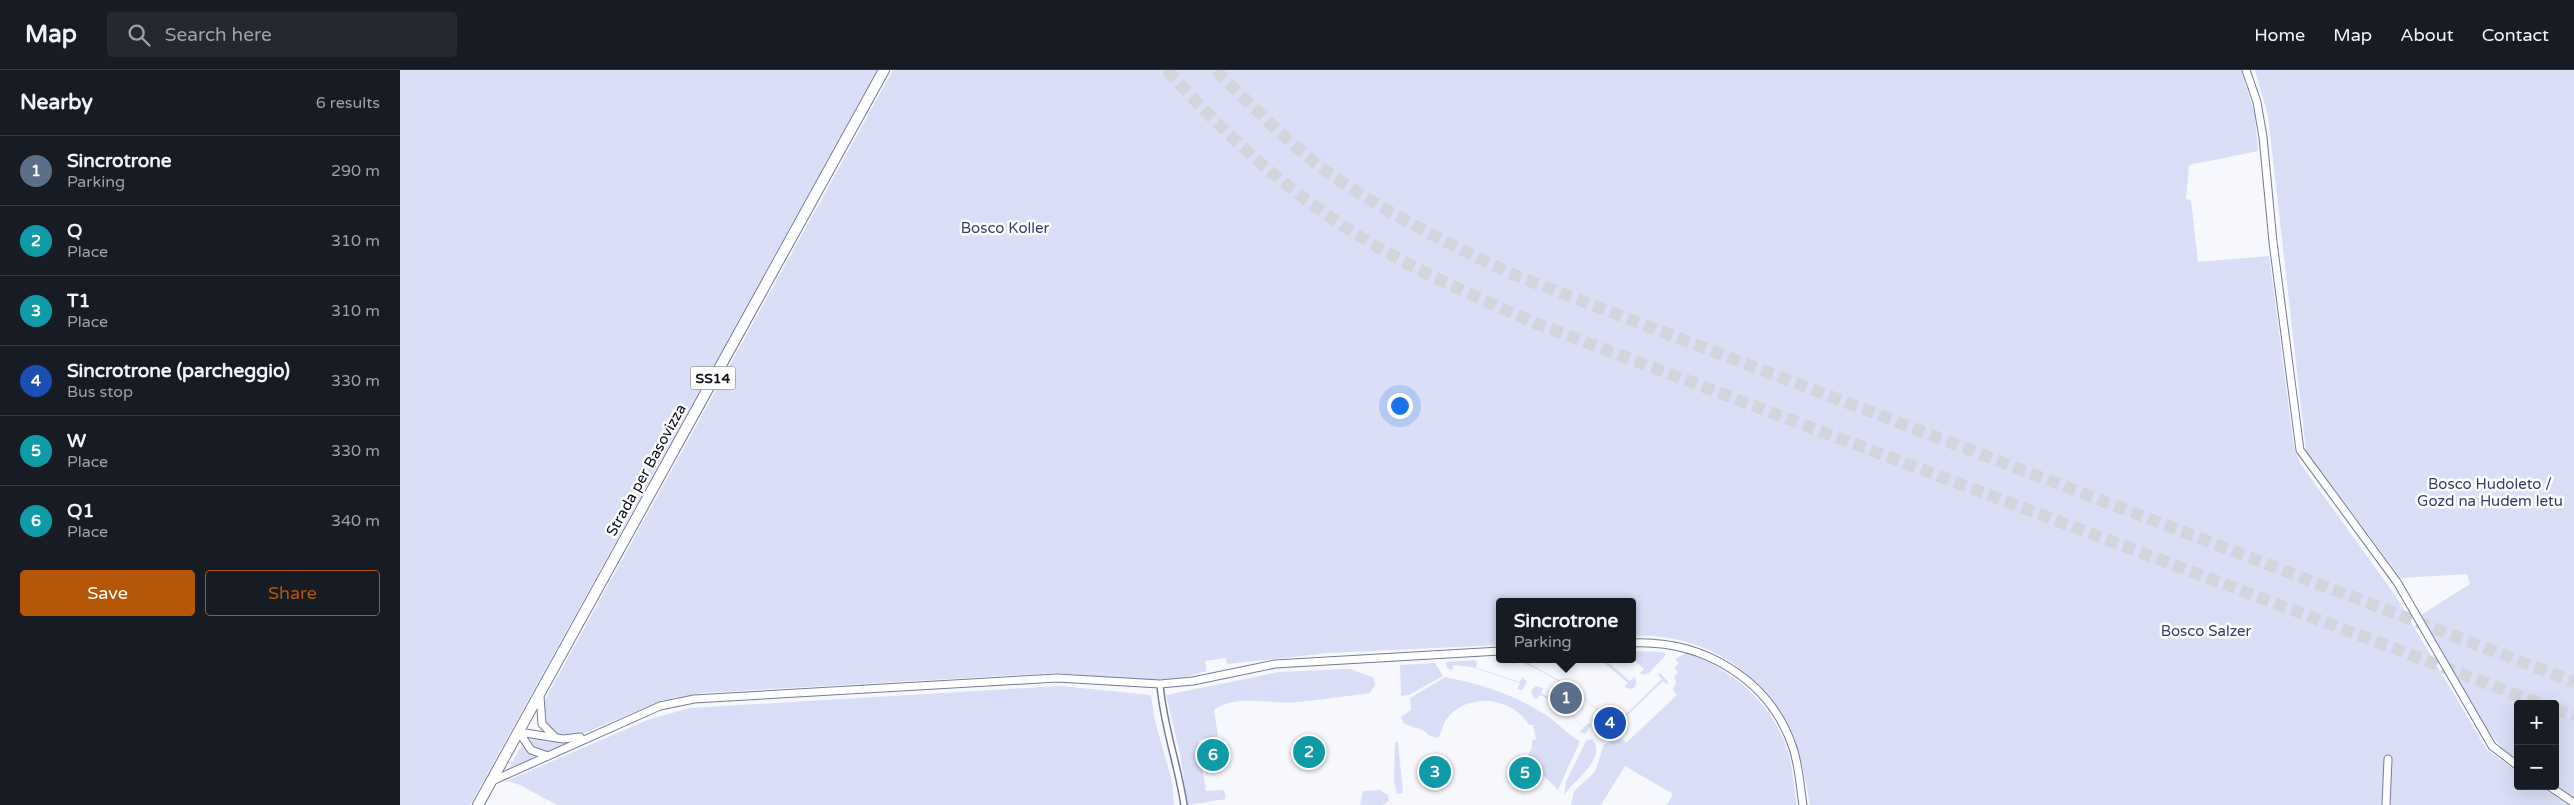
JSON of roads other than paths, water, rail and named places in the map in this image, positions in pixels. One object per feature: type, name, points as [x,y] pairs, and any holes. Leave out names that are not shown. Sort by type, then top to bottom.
[{"type":"main road","name":"Strada per Basovizza","points":[[478,805],[884,70]]},
{"type":"street","points":[[2246,70],[2257,102],[2263,137],[2273,242],[2300,450],[2397,582],[2492,746],[2514,763]]},
{"type":"street","points":[[1636,643],[1662,644],[1689,648],[1716,659],[1750,682],[1772,708],[1788,736],[1796,761],[1802,805]]},
{"type":"street","points":[[492,781],[660,706],[708,697],[1058,678],[1160,684],[1193,681],[1275,664],[1496,651]]},
{"type":"street","points":[[1160,684],[1163,709],[1178,768],[1184,805]]},
{"type":"street","points":[[540,695],[542,724],[555,738]]},
{"type":"street","points":[[519,732],[573,739],[606,729]]},
{"type":"street","points":[[519,732],[531,750],[549,756]]},
{"type":"street","points":[[2386,805],[2388,759]]},
{"type":"street","points":[[2555,790],[2574,803]]},
{"type":"tunnel","points":[[1167,70],[1240,145],[1322,211],[1381,249],[1476,297],[1535,323],[2530,700]]},
{"type":"tunnel","points":[[1216,70],[1266,120],[1319,166],[1342,182],[1413,224],[1512,274],[2574,682]]},
{"type":"tunnel","points":[[2559,710],[2574,716]]},
{"type":"place","name":"Sincrotrone","points":[[1566,698]]},
{"type":"place","name":"Sincrotrone (parcheggio)","points":[[1610,723]]},
{"type":"place","name":"Q","points":[[1309,752]]},
{"type":"place","name":"Q1","points":[[1213,755]]},
{"type":"place","name":"T1","points":[[1435,772]]},
{"type":"place","name":"W","points":[[1525,773]]},
{"type":"park label","name":"Bosco Koller","points":[[1005,228]]},
{"type":"park label","name":"Bosco Hudoleto / Gozd na Hudem letu","points":[[2490,492]]},
{"type":"park label","name":"Bosco Salzer","points":[[2206,631]]}]
